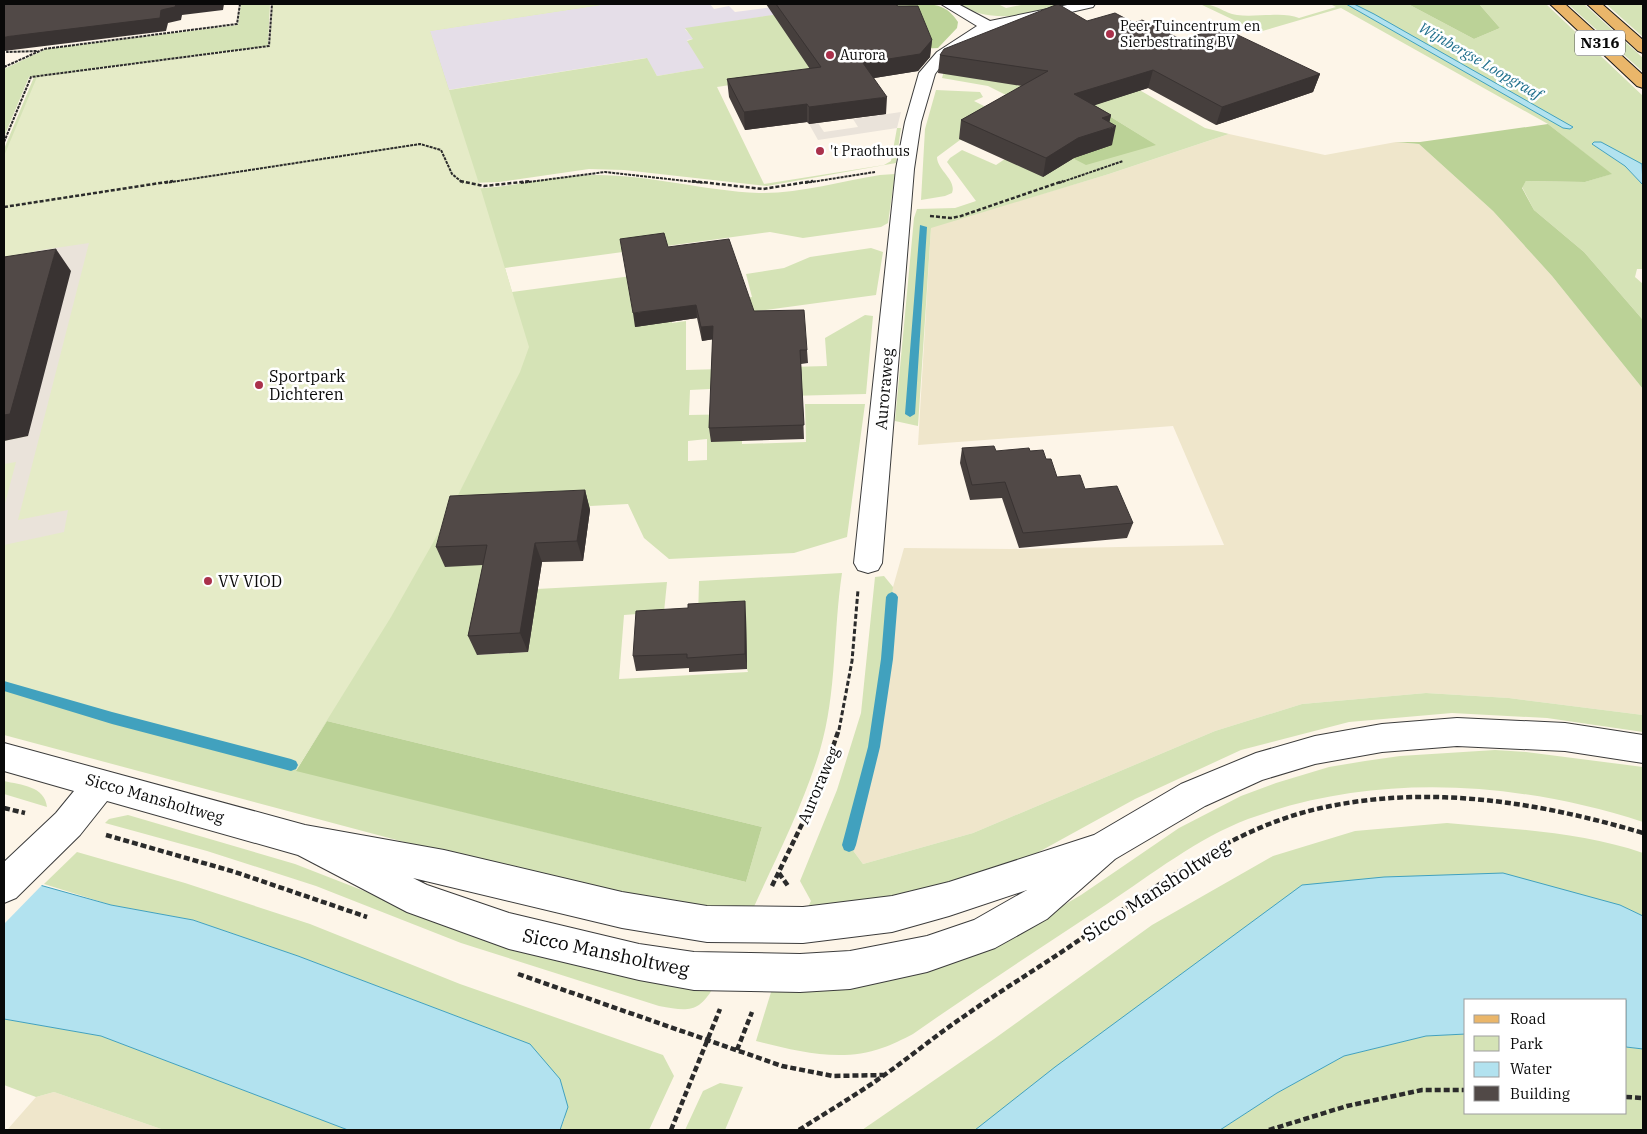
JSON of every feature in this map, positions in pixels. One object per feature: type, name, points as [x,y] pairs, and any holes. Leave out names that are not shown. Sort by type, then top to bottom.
[{"type":"main road","name":"N316","points":[[1557,4],[1643,83]]},
{"type":"main road","name":"N316","points":[[1594,4],[1643,48]]},
{"type":"street","points":[[948,4],[988,26]]},
{"type":"street","name":"Auroraweg","points":[[868,563],[905,169],[913,122],[927,73],[942,54],[988,26],[1050,14],[1088,4]]},
{"type":"street","name":"Sicco Mansholtweg","points":[[305,841],[420,900],[509,931],[639,962],[694,971],[767,974],[850,970],[927,954],[982,935],[1034,907],[1103,848],[1193,796],[1256,767],[1324,748],[1382,738],[1457,732],[1565,737],[1643,749]]},
{"type":"street","name":"Sicco Mansholtweg","points":[[4,757],[305,841],[444,867],[622,910],[707,924],[786,925],[855,920],[892,914],[968,893],[1103,848]]},
{"type":"street","points":[[4,886],[68,824],[101,783]]},
{"type":"path","points":[[4,67],[44,48],[237,24],[240,4]]},
{"type":"path","points":[[4,142],[31,77],[269,46],[272,4]]},
{"type":"path","points":[[10,44],[6,52],[37,51]]},
{"type":"path","points":[[4,207],[420,144],[441,150],[456,180],[462,184],[480,186],[578,173],[605,172],[763,189],[905,169]]},
{"type":"path","points":[[961,216],[1123,161]]},
{"type":"path","name":"Auroraweg","points":[[779,872],[824,778],[840,729],[852,654],[858,576],[868,563]]},
{"type":"path","name":"Sicco Mansholtweg","points":[[798,1130],[885,1074],[942,1031],[1138,900],[1230,842],[1276,822],[1352,803],[1394,798],[1448,798],[1528,804],[1643,834]]},
{"type":"path","points":[[4,808],[68,824],[235,872],[370,918]]},
{"type":"path","points":[[508,971],[808,1074],[846,1078],[885,1074]]},
{"type":"path","points":[[671,1130],[707,1040]]},
{"type":"path","points":[[1269,1130],[1347,1106],[1422,1090],[1464,1090]]},
{"type":"path","points":[[1627,1097],[1643,1098]]},
{"type":"shaded area","points":[[607,4],[710,4],[714,9],[729,6],[735,12],[781,6],[787,13],[685,29],[694,39],[687,40],[705,68],[657,76],[646,58],[448,90],[430,31]]},
{"type":"shaded area","points":[[901,112],[897,128],[818,140],[809,124],[818,123],[824,132],[858,127],[853,119]]},
{"type":"shaded area","points":[[1229,134],[1325,155],[1396,142],[1419,144],[1493,211],[1552,276],[1643,389],[1643,715],[1509,698],[1426,693],[1302,704],[1215,731],[973,833],[863,864],[849,845],[874,747],[887,659],[893,587],[904,548],[1011,549],[1224,545],[1173,426],[918,445],[931,227],[1109,174]]},
{"type":"shaded area","points":[[89,243],[18,520],[68,510],[64,532],[4,545],[4,507],[16,462],[4,464],[4,441],[28,436],[31,266],[35,251]]},
{"type":"shaded area","points":[[54,1092],[164,1130],[7,1130],[36,1097]]},
{"type":"green space","points":[[241,4],[270,4],[268,46],[29,77],[4,137],[4,69],[46,49],[238,25]]},
{"type":"green space","points":[[273,4],[607,4],[430,31],[449,90],[647,58],[657,76],[704,68],[687,41],[693,39],[685,28],[786,13],[792,4],[915,4],[798,25],[835,69],[717,87],[764,184],[884,165],[891,161],[897,128],[901,128],[896,163],[767,186],[624,170],[589,169],[499,182],[4,198],[4,149],[34,77],[270,47]]},
{"type":"green space","name":"Sportpark Dichteren","points":[[273,4],[607,4],[430,31],[529,347],[520,372],[443,525],[391,617],[298,767],[4,689],[4,156],[37,77],[270,47]]},
{"type":"green space","points":[[915,4],[928,4],[944,8],[958,22],[957,28],[938,48],[919,49],[798,24]]},
{"type":"green space","points":[[956,4],[998,4],[1006,8],[1026,4],[1068,4],[1039,12],[998,16],[970,10]]},
{"type":"green space","points":[[1200,4],[1211,5],[1237,15],[1285,15],[1299,18],[1336,7],[1330,4],[1408,4],[1474,39],[1500,28],[1479,4],[1546,4],[1643,96],[1643,165],[1592,144],[1625,166],[1643,185],[1643,269],[1637,269],[1635,277],[1643,284],[1643,320],[1584,252],[1534,210],[1522,187],[1526,181],[1585,182],[1611,174],[1548,124],[1341,8],[1259,32]]},
{"type":"green space","points":[[1408,4],[1479,4],[1500,28],[1474,39]]},
{"type":"green space","points":[[1568,4],[1584,4],[1643,58],[1643,72]]},
{"type":"green space","points":[[1606,4],[1643,4],[1643,37]]},
{"type":"green space","points":[[958,59],[1077,97],[1156,145],[1093,106],[1136,88],[1205,128],[1229,134],[1109,174],[931,228],[918,426],[895,421],[914,218],[917,209],[955,208],[976,201],[947,162],[962,150],[996,165],[1020,149],[960,140],[937,157],[940,166],[952,184],[952,193],[921,200],[925,129],[936,90],[980,92],[983,97],[974,101],[988,108],[1008,96],[988,86],[942,78],[944,71]]},
{"type":"green space","points":[[1093,106],[1156,145],[1086,165],[1059,151]]},
{"type":"green space","points":[[1548,124],[1612,174],[1585,182],[1526,181],[1522,188],[1534,210],[1584,252],[1643,320],[1643,389],[1552,276],[1493,211],[1419,144],[1396,142],[1420,142]]},
{"type":"green space","points":[[895,174],[888,223],[881,227],[803,238],[770,232],[505,268],[512,292],[661,272],[672,323],[686,321],[686,370],[827,366],[825,338],[865,315],[873,316],[866,394],[788,396],[787,385],[690,390],[689,415],[742,414],[742,444],[806,442],[805,404],[865,404],[847,537],[794,553],[669,559],[644,538],[628,504],[590,506],[590,510],[495,564],[478,655],[528,652],[537,589],[667,582],[664,612],[624,615],[619,679],[748,672],[698,619],[699,581],[842,573],[832,685],[820,750],[797,812],[752,911],[729,910],[546,880],[4,735],[4,676],[468,189],[596,175],[637,178],[739,192],[774,193]],"holes":[[[707,439],[707,460],[688,461],[688,441]],[[327,721],[762,827],[746,882],[296,770]]]},
{"type":"green space","points":[[871,248],[883,252],[876,295],[714,317],[711,303],[752,297],[746,274],[784,268],[810,257]]},
{"type":"green space","points":[[884,576],[893,587],[887,659],[874,747],[849,845],[863,864],[973,833],[1215,731],[1302,704],[1426,693],[1509,698],[1643,715],[1643,732],[1547,718],[1452,713],[1349,722],[1241,750],[1135,799],[1035,854],[991,872],[940,888],[806,911],[811,901],[800,881],[837,790],[861,713],[875,577]]},
{"type":"green space","points":[[327,721],[762,827],[746,882],[296,771]]},
{"type":"green space","points":[[1495,750],[1526,752],[1643,767],[1643,822],[1595,808],[1546,798],[1496,791],[1446,788],[1396,788],[1346,794],[1297,804],[1248,819],[1193,846],[913,1034],[894,1044],[851,1055],[835,1055],[803,1052],[756,1041],[772,989],[1004,940],[1081,895],[1179,828],[1241,796],[1329,767],[1400,756]]},
{"type":"green space","points":[[4,781],[25,785],[37,791],[42,795],[47,807],[4,794]]},
{"type":"green space","points":[[128,815],[295,864],[495,942],[586,968],[650,981],[713,988],[702,1002],[690,1009],[659,1006],[461,943],[316,886],[207,851],[105,823],[109,819]]},
{"type":"green space","points":[[1447,823],[1571,836],[1595,840],[1643,853],[1643,916],[1620,905],[991,1119],[975,1130],[862,1130],[994,1039],[1152,925],[1273,856],[1355,831]]},
{"type":"green space","points":[[77,852],[185,883],[310,924],[460,984],[663,1055],[674,1076],[649,1130],[560,1130],[565,1118],[530,1044],[298,956],[193,920],[111,905],[44,884]]},
{"type":"green space","points":[[4,1019],[101,1036],[348,1130],[164,1130],[54,1092],[36,1097],[4,1085]]},
{"type":"green space","points":[[1464,1034],[1464,1114],[1627,1114],[1627,1047],[1643,1049],[1643,1130],[1220,1130],[1277,1093],[1344,1056],[1426,1036]]},
{"type":"green space","points":[[720,1083],[743,1087],[725,1130],[685,1130],[703,1091]]},
{"type":"water","points":[[1346,4],[1354,4],[1374,14],[1573,127],[1570,129],[1563,128]]},
{"type":"water","points":[[1594,142],[1601,142],[1642,164],[1643,185],[1625,166],[1592,144]]},
{"type":"water","points":[[1503,873],[1620,905],[1643,916],[1643,1049],[1627,1047],[1627,999],[1464,999],[1464,1034],[1426,1036],[1344,1056],[1277,1093],[1220,1130],[975,1130],[1055,1067],[1302,885],[1384,877]]},
{"type":"water","points":[[4,875],[111,905],[193,920],[298,956],[530,1044],[560,1079],[568,1107],[560,1130],[348,1130],[101,1036],[4,1019]]},
{"type":"pier","points":[[4,873],[44,883],[4,924]]},
{"type":"building","points":[[4,4],[176,4],[175,7],[161,10],[160,18],[4,37]]},
{"type":"building","points":[[776,4],[895,4],[898,6],[918,6],[932,40],[920,54],[863,63],[887,97],[809,107],[807,104],[744,112],[727,79],[821,67]]},
{"type":"building","points":[[1058,4],[1087,21],[1115,13],[1134,23],[1142,20],[1182,40],[1221,27],[1320,74],[1222,107],[1153,70],[1074,94],[1111,115],[1102,118],[1116,126],[1078,138],[1046,158],[961,120],[1048,71],[940,55],[944,49]]},
{"type":"building","points":[[664,233],[668,247],[729,239],[754,311],[804,310],[807,350],[800,350],[804,425],[709,428],[713,326],[701,327],[696,305],[633,313],[620,239]]},
{"type":"building","points":[[56,249],[10,414],[4,415],[4,257]]},
{"type":"building","points":[[994,446],[996,451],[1029,448],[1030,451],[1043,450],[1046,459],[1051,459],[1057,477],[1080,475],[1085,489],[1117,486],[1133,523],[1023,533],[1005,482],[972,485],[962,448]]},
{"type":"building","points":[[585,490],[577,541],[535,543],[520,633],[468,636],[487,545],[436,547],[450,496]]},
{"type":"building","points":[[745,601],[745,654],[687,658],[687,654],[633,656],[636,611],[688,608],[688,604]]},
{"type":"waterway","points":[[910,414],[923,227]]},
{"type":"waterway","points":[[849,845],[874,747],[887,659],[892,597]]},
{"type":"waterway","points":[[4,686],[112,718],[291,765]]},
{"type":"place","name":"Peer Tuincentrum en Sierbestrating BV","points":[[1110,34]]},
{"type":"place","name":"Aurora","points":[[830,55]]},
{"type":"place","name":"'t Praothuus","points":[[820,151]]},
{"type":"place","name":"Sportpark Dichteren","points":[[259,385]]},
{"type":"place","name":"VV VIOD","points":[[208,581]]},
{"type":"water label","name":"Wijnbergse Loopgraaf","points":[[1480,61]]}]
